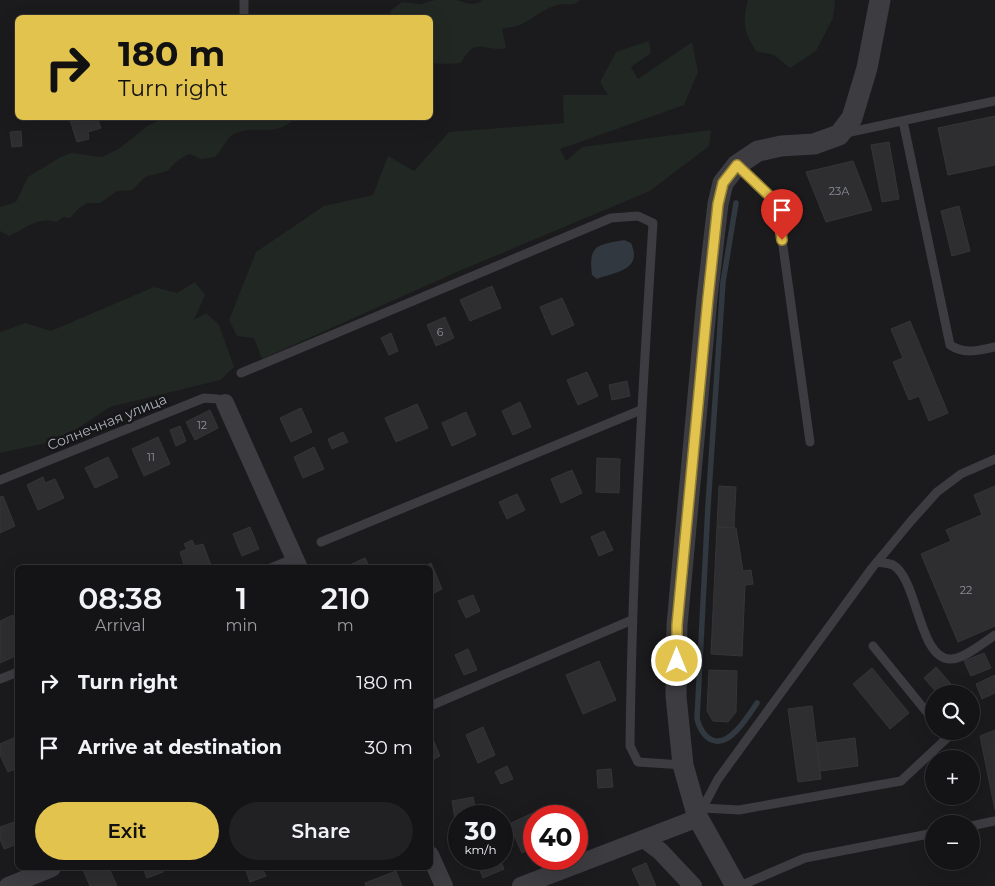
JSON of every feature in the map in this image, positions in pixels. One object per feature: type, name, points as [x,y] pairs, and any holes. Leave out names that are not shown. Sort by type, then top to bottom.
[{"type":"street","points":[[736,886],[701,813],[683,766],[676,696],[677,625],[706,308],[718,204],[723,183],[737,165],[758,151],[781,146],[814,144],[840,135],[852,118],[867,68],[880,0]]},
{"type":"street","points":[[225,403],[297,563]]},
{"type":"street","points":[[521,886],[644,840],[701,813]]},
{"type":"street","points":[[644,840],[660,851],[693,886]]},
{"type":"street","points":[[433,862],[444,886]]},
{"type":"street","points":[[8,886],[47,870]]},
{"type":"lane","points":[[244,0],[244,15]]},
{"type":"lane","points":[[840,135],[995,101]]},
{"type":"lane","points":[[903,121],[950,345],[958,350],[968,352],[995,347]]},
{"type":"lane","points":[[737,165],[777,203],[810,442]]},
{"type":"lane","points":[[241,373],[611,218],[638,216],[653,223],[641,410],[632,620],[630,746],[638,762],[683,766]]},
{"type":"lane","name":"Солнечная улица","points":[[0,480],[204,398],[218,399],[225,403]]},
{"type":"lane","points":[[321,542],[641,410]]},
{"type":"lane","points":[[701,813],[718,778],[878,562],[938,492],[962,474],[995,459]]},
{"type":"lane","points":[[878,562],[890,564],[900,572],[929,640],[935,652],[942,658],[952,659],[961,656],[995,635]]},
{"type":"lane","points":[[433,705],[632,620]]},
{"type":"lane","points":[[873,646],[925,710]]},
{"type":"lane","points":[[0,679],[15,673]]},
{"type":"lane","points":[[701,813],[739,810],[901,781],[945,740]]},
{"type":"lane","points":[[980,824],[995,821]]},
{"type":"lane","points":[[740,886],[805,858],[925,835]]},
{"type":"shaded area","points":[[435,0],[456,0],[476,4],[482,0],[580,0],[572,4],[553,6],[522,24],[502,29],[506,48],[476,47],[466,54],[461,63],[446,64],[433,63],[433,15],[390,15],[391,10],[402,2],[421,4]]},
{"type":"shaded area","points":[[748,0],[835,0],[833,18],[816,51],[790,68],[774,55],[756,51],[745,27]]},
{"type":"shaded area","points":[[649,41],[651,53],[631,67],[638,79],[692,42],[698,72],[684,105],[560,149],[566,161],[582,147],[711,130],[709,146],[650,191],[459,271],[262,359],[254,338],[237,336],[229,320],[256,252],[324,206],[373,195],[388,156],[414,171],[449,132],[564,123],[563,95],[608,95],[600,82],[616,52]]},
{"type":"shaded area","points":[[160,120],[293,120],[287,125],[271,130],[240,131],[228,139],[215,157],[201,159],[189,154],[177,161],[167,171],[145,177],[132,190],[117,191],[100,203],[87,203],[70,218],[63,217],[57,222],[37,222],[9,236],[0,231],[0,207],[16,202],[28,177],[71,153],[102,157],[120,148],[146,127]]},
{"type":"shaded area","points":[[624,240],[631,243],[634,252],[631,264],[619,272],[597,279],[592,275],[591,265],[594,252],[601,245]]},
{"type":"shaded area","points":[[195,282],[205,295],[194,320],[206,313],[219,325],[234,367],[220,380],[110,407],[60,440],[0,453],[0,332],[25,323],[51,331],[154,287],[177,293]]},
{"type":"building","points":[[995,116],[995,165],[948,175],[938,128]]},
{"type":"building","points":[[70,120],[98,120],[101,128],[88,132],[89,139],[77,142]]},
{"type":"building","points":[[21,131],[22,146],[12,147],[10,132]]},
{"type":"building","points":[[889,142],[899,199],[882,202],[871,145]]},
{"type":"building","points":[[853,161],[872,210],[826,222],[806,172]]},
{"type":"building","points":[[959,206],[970,251],[952,256],[941,211]]},
{"type":"building","points":[[492,286],[501,308],[470,321],[460,300]]},
{"type":"building","points":[[562,298],[574,325],[552,335],[540,307]]},
{"type":"building","points":[[445,317],[454,338],[436,346],[427,325]]},
{"type":"building","points":[[910,321],[948,413],[929,421],[919,396],[909,400],[893,362],[903,358],[891,329]]},
{"type":"building","points":[[391,333],[398,351],[389,355],[381,338]]},
{"type":"building","points":[[587,372],[598,396],[578,405],[567,380]]},
{"type":"building","points":[[627,381],[630,396],[612,400],[609,385]]},
{"type":"building","points":[[520,402],[531,427],[513,435],[502,411]]},
{"type":"building","points":[[417,404],[428,428],[396,442],[385,418]]},
{"type":"building","points":[[301,408],[312,432],[291,442],[280,418]]},
{"type":"building","points":[[210,410],[218,428],[195,440],[186,422]]},
{"type":"building","points":[[466,412],[476,435],[452,446],[442,423]]},
{"type":"building","points":[[180,426],[186,441],[176,446],[170,430]]},
{"type":"building","points":[[343,432],[348,442],[332,449],[328,439]]},
{"type":"building","points":[[158,437],[170,464],[144,476],[132,449]]},
{"type":"building","points":[[314,447],[324,469],[303,478],[294,457]]},
{"type":"building","points":[[108,457],[118,477],[95,488],[85,468]]},
{"type":"building","points":[[597,458],[620,459],[619,493],[596,492]]},
{"type":"building","points":[[572,470],[582,493],[561,503],[551,479]]},
{"type":"building","points":[[43,477],[45,483],[55,479],[64,498],[38,510],[27,485]]},
{"type":"building","points":[[719,486],[736,487],[734,528],[717,527]]},
{"type":"building","points":[[995,486],[995,626],[958,642],[921,554],[951,541],[946,530],[982,515],[974,495]]},
{"type":"building","points":[[517,494],[525,510],[507,519],[499,502]]},
{"type":"building","points":[[3,496],[15,526],[0,533],[0,497]]},
{"type":"building","points":[[250,527],[259,549],[242,556],[233,534]]},
{"type":"building","points":[[717,527],[736,528],[743,571],[751,570],[753,584],[745,585],[742,656],[711,654]]},
{"type":"building","points":[[604,531],[613,550],[599,556],[591,537]]},
{"type":"building","points":[[192,540],[195,546],[203,544],[211,565],[184,565],[180,552],[187,549],[184,544]]},
{"type":"building","points":[[365,558],[368,565],[350,565]]},
{"type":"building","points":[[433,568],[442,589],[433,594]]},
{"type":"building","points":[[473,595],[480,611],[466,618],[458,601]]},
{"type":"building","points":[[13,615],[15,621],[15,656],[0,663],[0,621]]},
{"type":"building","points":[[468,649],[477,670],[464,675],[455,655]]},
{"type":"building","points":[[984,653],[991,668],[971,676],[964,661]]},
{"type":"building","points":[[599,661],[616,700],[583,714],[566,675]]},
{"type":"building","points":[[936,667],[952,685],[930,685],[924,678]]},
{"type":"building","points":[[872,668],[909,713],[890,729],[853,684]]},
{"type":"building","points":[[709,670],[737,671],[736,712],[728,722],[713,721],[707,711]]},
{"type":"building","points":[[995,675],[995,693],[982,699],[980,685],[976,684]]},
{"type":"building","points":[[812,706],[821,779],[798,782],[788,709]]},
{"type":"building","points":[[483,727],[495,755],[478,763],[466,735]]},
{"type":"building","points":[[995,730],[995,810],[980,736]]},
{"type":"building","points":[[15,737],[15,769],[8,772],[0,755],[0,744]]},
{"type":"building","points":[[855,738],[858,766],[820,771],[817,743]]},
{"type":"building","points":[[433,739],[440,756],[433,760]]},
{"type":"building","points":[[507,766],[513,779],[501,784],[495,772]]},
{"type":"building","points":[[611,769],[613,787],[598,788],[597,770]]},
{"type":"building","points":[[473,797],[475,805],[453,805],[452,801]]},
{"type":"building","points":[[523,818],[522,853],[513,833],[513,822]]},
{"type":"building","points":[[14,822],[15,845],[4,849],[0,839],[0,827]]},
{"type":"building","points":[[646,863],[656,886],[640,886],[632,869]]},
{"type":"building","points":[[83,870],[110,870],[117,886],[90,886]]},
{"type":"building","points":[[144,870],[162,870],[163,872],[147,878]]},
{"type":"building","points":[[246,870],[263,870],[266,876],[250,882]]},
{"type":"building","points":[[480,870],[502,870],[483,878]]},
{"type":"building","points":[[396,871],[402,886],[366,886],[365,883]]},
{"type":"waterway","points":[[736,203],[723,282],[708,506],[697,719],[707,737],[717,741],[723,740],[739,728],[757,703]]},
{"type":"route","points":[[677,661],[677,625],[718,204],[723,183],[737,165],[777,203],[782,240]]}]
